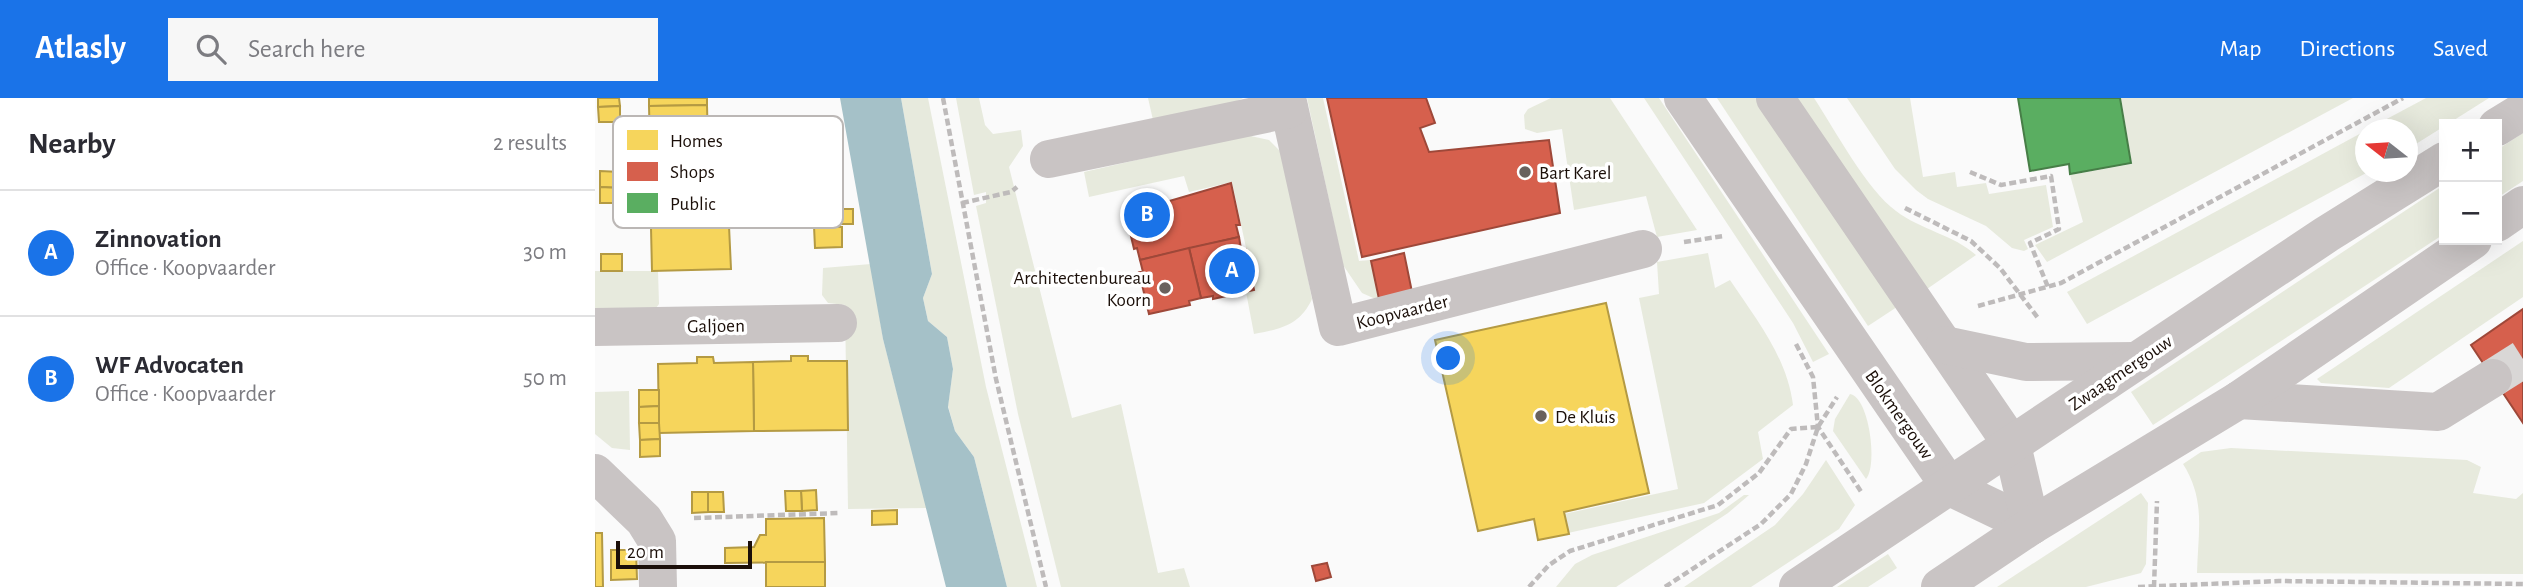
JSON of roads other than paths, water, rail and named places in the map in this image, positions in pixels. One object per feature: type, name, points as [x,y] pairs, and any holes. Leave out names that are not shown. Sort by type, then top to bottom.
[{"type":"street","name":"Blokmergouw","points":[[1683,98],[1950,487],[2031,526]]},
{"type":"street","points":[[1775,98],[2012,445],[2031,526]]},
{"type":"street","name":"Koopvaarder","points":[[1049,159],[1288,103],[1338,327],[1643,249]]},
{"type":"street","points":[[2502,124],[2523,111]]},
{"type":"street","name":"Zwaagmergouw","points":[[1798,587],[2135,361],[2439,163]]},
{"type":"street","points":[[2502,220],[2523,205]]},
{"type":"street","points":[[1940,587],[2031,526],[2239,400],[2466,245]]},
{"type":"street","name":"Galjoen","points":[[595,327],[838,323]]},
{"type":"street","points":[[1945,345],[2026,362],[2135,361]]},
{"type":"street","points":[[2239,400],[2438,412],[2493,378]]},
{"type":"street","points":[[595,473],[644,520],[657,541],[658,587]]},
{"type":"water","points":[[840,98],[901,98],[932,274],[923,298],[928,321],[947,337],[953,369],[948,407],[955,431],[974,457],[1007,587],[946,587],[883,339]]},
{"type":"tunnel","points":[[2493,378],[2523,359]]},
{"type":"place","name":"Bart Karel","points":[[1525,172]]},
{"type":"place","name":"WF Advocaten","points":[[1147,215]]},
{"type":"place","name":"Zinnovation","points":[[1232,271]]},
{"type":"place","name":"Architectenbureau Koorn","points":[[1165,288]]},
{"type":"place","name":"De Kluis","points":[[1541,416]]}]
